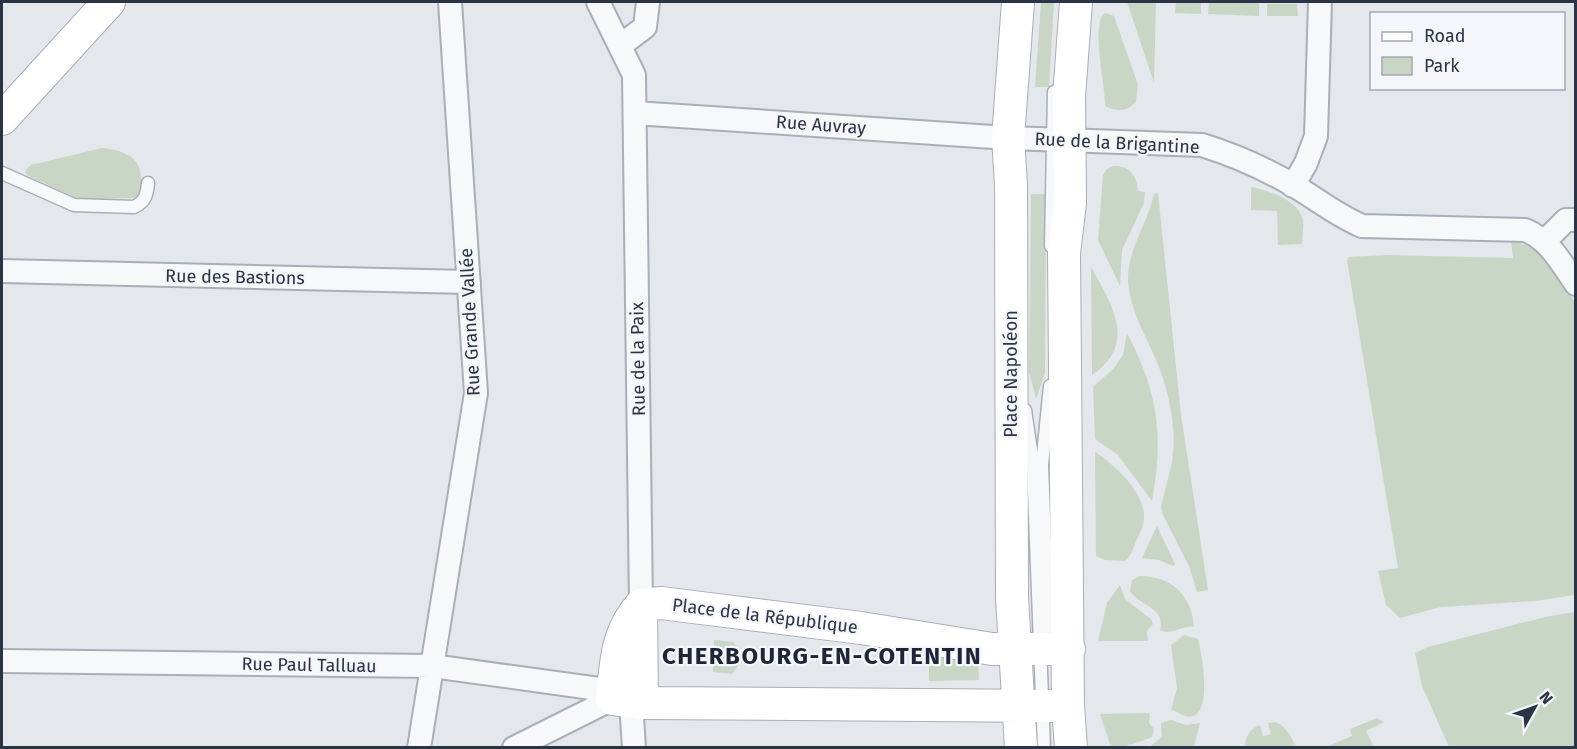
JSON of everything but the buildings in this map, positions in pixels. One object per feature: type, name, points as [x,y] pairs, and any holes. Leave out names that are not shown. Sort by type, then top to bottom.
[{"type":"main road","points":[[2,119],[110,2]]},
{"type":"main road","name":"Place Napoléon","points":[[1018,2],[1020,143],[1043,649],[1042,705],[1071,747]]},
{"type":"main road","name":"Place Napoléon","points":[[1021,747],[1042,705],[1064,253],[1070,203],[1060,140],[1069,97],[1076,2]]},
{"type":"main road","name":"Place de la République","points":[[641,605],[661,603],[861,628],[992,649],[1043,649]]},
{"type":"main road","points":[[641,605],[628,701],[1042,705]]},
{"type":"street","name":"Rue Grande Vallée","points":[[419,747],[476,393],[450,2]]},
{"type":"street","name":"Rue de la Paix","points":[[598,2],[634,75],[641,605]]},
{"type":"street","points":[[621,45],[645,27],[648,2]]},
{"type":"street","points":[[1293,186],[1306,163],[1316,136],[1320,2]]},
{"type":"street","name":"Rue Auvray","points":[[635,113],[1020,143]]},
{"type":"street","name":"Rue de la Brigantine","points":[[1020,143],[1060,140],[1203,145],[1233,154],[1293,186],[1336,216],[1362,226],[1526,230],[1545,241]]},
{"type":"street","points":[[1575,220],[1566,220],[1545,241],[1575,284]]},
{"type":"street","name":"Rue des Bastions","points":[[2,271],[469,282]]},
{"type":"street","name":"Rue Paul Talluau","points":[[2,661],[432,666],[599,689],[628,701]]},
{"type":"street","points":[[514,747],[628,701],[634,747]]},
{"type":"lane","points":[[1023,104],[1026,71]]},
{"type":"lane","points":[[1051,257],[1060,140],[1056,74]]},
{"type":"lane","points":[[2,173],[74,205],[134,207],[141,204],[147,195],[148,183]]},
{"type":"lane","points":[[1043,649],[1042,465],[1050,372]]},
{"type":"lane","points":[[1042,705],[1044,747]]},
{"type":"green space","points":[[1041,2],[1054,2],[1049,87],[1035,87]]},
{"type":"green space","points":[[1127,2],[1156,2],[1154,83]]},
{"type":"green space","points":[[1176,2],[1201,2],[1201,14],[1175,13]]},
{"type":"green space","points":[[1209,2],[1259,3],[1259,16],[1208,14]]},
{"type":"green space","points":[[1267,4],[1297,4],[1298,16],[1267,16]]},
{"type":"green space","points":[[1105,13],[1114,16],[1138,85],[1136,101],[1122,110],[1105,106],[1099,29]]},
{"type":"green space","points":[[102,148],[124,153],[135,160],[141,180],[137,198],[78,199],[27,175],[25,171],[31,165]]},
{"type":"green space","points":[[1113,166],[1128,169],[1136,180],[1138,191],[1145,192],[1144,203],[1122,250],[1120,286],[1098,240],[1103,175]]},
{"type":"green space","points":[[1251,187],[1282,197],[1295,207],[1303,220],[1302,244],[1278,245],[1277,211],[1251,210]]},
{"type":"green space","points":[[1158,193],[1181,415],[1208,590],[1197,592],[1189,566],[1161,507],[1171,468],[1174,438],[1172,414],[1159,367],[1140,325],[1129,292],[1129,269],[1134,247],[1154,194]]},
{"type":"green space","points":[[1031,194],[1046,194],[1045,373],[1036,399],[1029,372]]},
{"type":"green space","points":[[1511,240],[1540,251],[1575,302],[1575,595],[1535,601],[1441,607],[1400,618],[1386,605],[1378,571],[1398,568],[1347,260],[1349,257],[1387,255],[1513,258]]},
{"type":"green space","points":[[1091,267],[1113,309],[1117,323],[1114,350],[1106,363],[1092,375]]},
{"type":"green space","points":[[1127,333],[1146,375],[1156,414],[1158,455],[1152,501],[1118,455],[1095,439],[1093,387],[1113,369],[1123,355]]},
{"type":"green space","points":[[1095,452],[1126,478],[1142,505],[1143,524],[1132,552],[1125,561],[1105,560],[1096,556]]},
{"type":"green space","points":[[1157,526],[1175,564],[1173,566],[1159,560],[1142,558]]},
{"type":"green space","points":[[1140,576],[1161,579],[1178,590],[1189,606],[1194,627],[1169,632],[1160,630],[1161,622],[1156,612],[1130,591],[1132,580]]},
{"type":"green space","points":[[1120,585],[1125,599],[1152,620],[1153,624],[1147,631],[1148,641],[1098,641],[1107,603]]},
{"type":"green space","points":[[1575,612],[1575,747],[1449,747],[1422,686],[1415,653],[1428,647],[1545,617]]},
{"type":"green space","points":[[1184,635],[1198,639],[1204,681],[1204,693],[1199,712],[1190,717],[1171,710],[1177,688],[1171,645]]},
{"type":"green space","points":[[714,640],[733,642],[739,649],[742,660],[732,674],[713,672]]},
{"type":"green space","points":[[929,654],[978,660],[979,680],[929,681]]},
{"type":"green space","points":[[1150,713],[1149,723],[1154,729],[1152,737],[1126,746],[1111,747],[1100,714]]},
{"type":"green space","points":[[1377,718],[1384,722],[1366,731],[1374,747],[1326,747],[1352,736],[1350,729]]},
{"type":"green space","points":[[1171,720],[1186,725],[1200,723],[1194,747],[1149,747],[1162,737],[1161,723]]},
{"type":"green space","points":[[1275,722],[1286,729],[1296,747],[1245,747],[1247,736],[1253,729],[1260,725],[1263,736],[1271,734],[1268,723]]},
{"type":"district","name":"CHERBOURG-EN-COTENTIN","points":[[822,656]]}]
